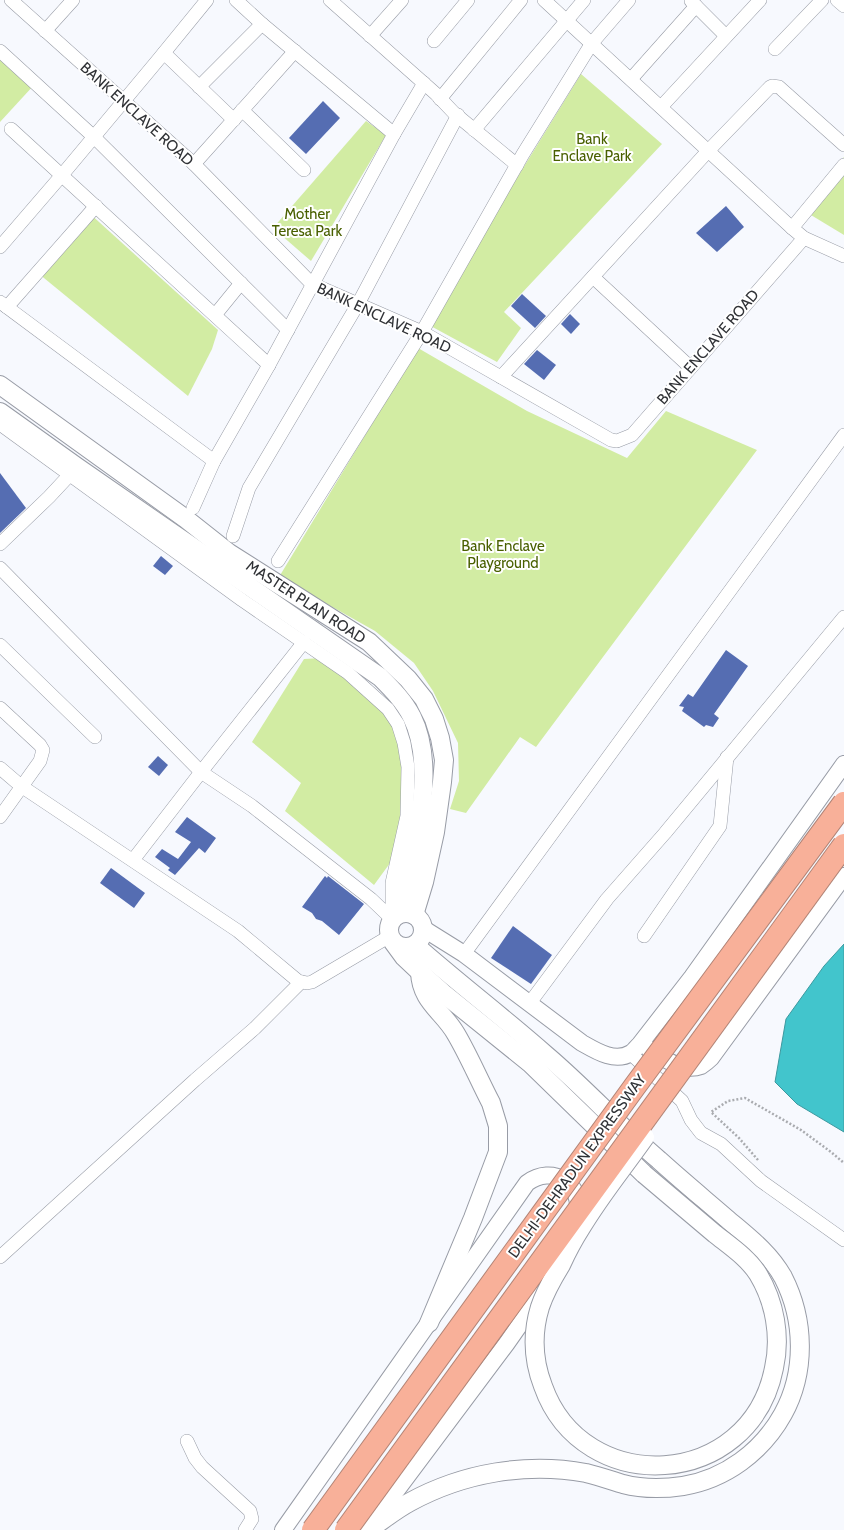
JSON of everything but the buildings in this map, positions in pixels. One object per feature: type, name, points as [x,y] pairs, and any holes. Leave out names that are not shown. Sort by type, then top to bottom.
[{"type":"highway","name":"DELHI-DEHRADUN EXPRESSWAY","points":[[313,1530],[630,1093],[844,803]]},
{"type":"highway","name":"DELHI-DEHRADUN EXPRESSWAY","points":[[346,1530],[844,845]]},
{"type":"main road","name":"MASTER PLAN ROAD","points":[[0,385],[186,519],[229,553],[369,642],[408,679],[424,699],[434,719],[440,738],[444,760],[435,832],[424,882],[404,928]]},
{"type":"main road","points":[[0,412],[73,471],[275,613],[380,677],[401,698],[412,717],[421,741],[425,765],[420,818],[404,928],[404,957],[448,998],[531,1064],[644,1174],[750,1263],[765,1288],[775,1316],[777,1331],[776,1361],[768,1391],[761,1405],[743,1430],[732,1441],[706,1456],[692,1461],[663,1466],[633,1464],[612,1457],[592,1447],[569,1428],[556,1411],[545,1392],[536,1364],[535,1334],[540,1306],[546,1292],[581,1227],[645,1137],[674,1077]]},
{"type":"main road","points":[[367,1530],[407,1504],[433,1491],[466,1479],[500,1472],[528,1469],[568,1471],[640,1487],[672,1488],[687,1485],[717,1475],[738,1464],[756,1449],[777,1425],[791,1397],[799,1366],[800,1351],[798,1319],[789,1289],[773,1261],[763,1249],[656,1158],[548,1056],[404,928]]},
{"type":"main road","points":[[420,972],[420,981],[426,997],[456,1034],[491,1103],[496,1114],[499,1135],[498,1152],[479,1203],[429,1323]]},
{"type":"street","name":"BANK ENCLAVE ROAD","points":[[11,0],[194,164],[312,284],[422,332],[611,440],[617,441],[632,435],[804,238]]},
{"type":"street","points":[[45,31],[73,0]]},
{"type":"street","points":[[0,247],[94,137],[207,0]]},
{"type":"street","points":[[236,0],[262,24],[394,134]]},
{"type":"street","points":[[330,0],[424,83],[458,116],[517,165]]},
{"type":"street","points":[[370,36],[402,0]]},
{"type":"street","points":[[434,41],[468,0]]},
{"type":"street","points":[[440,99],[521,0]]},
{"type":"street","points":[[544,0],[709,150],[792,228],[804,238],[844,256]]},
{"type":"street","points":[[474,130],[584,0]]},
{"type":"street","points":[[278,561],[422,332],[517,165],[592,43],[629,0]]},
{"type":"street","points":[[661,106],[760,0]]},
{"type":"street","points":[[775,50],[822,0]]},
{"type":"street","points":[[837,0],[844,6]]},
{"type":"street","points":[[631,79],[693,3],[726,36]]},
{"type":"street","points":[[199,87],[262,24]]},
{"type":"street","points":[[0,51],[94,137],[288,330]]},
{"type":"street","points":[[194,164],[296,51]]},
{"type":"street","points":[[164,53],[234,120]]},
{"type":"street","points":[[193,508],[214,461],[288,330],[394,134],[424,83]]},
{"type":"street","points":[[501,377],[709,150],[765,91],[772,86],[779,87],[788,94],[844,145]]},
{"type":"street","points":[[242,110],[304,170]]},
{"type":"street","points":[[232,536],[249,488],[358,304],[458,116]]},
{"type":"street","points":[[11,129],[269,364]]},
{"type":"street","points":[[792,228],[844,165]]},
{"type":"street","points":[[96,206],[3,305],[214,461]]},
{"type":"street","points":[[593,277],[690,367]]},
{"type":"street","points":[[215,315],[241,283]]},
{"type":"street","points":[[0,424],[73,471],[50,497],[0,544]]},
{"type":"street","points":[[464,954],[844,435]]},
{"type":"street","points":[[0,568],[201,772],[252,806],[370,899],[404,928],[464,954],[582,1043],[599,1053],[621,1056],[635,1049],[692,977],[844,764]]},
{"type":"street","points":[[275,613],[304,642],[348,673],[380,700],[398,724],[404,743],[408,767],[407,816],[392,883],[404,928]]},
{"type":"street","points":[[529,1004],[607,899],[665,833],[844,616]]},
{"type":"street","points":[[133,860],[304,642]]},
{"type":"street","points":[[0,645],[95,737]]},
{"type":"street","points":[[0,708],[40,745],[43,750],[40,761],[0,817]]},
{"type":"street","points":[[644,936],[720,826],[727,757]]},
{"type":"street","points":[[0,768],[21,786],[238,931],[301,982],[312,982],[404,928]]},
{"type":"street","points":[[635,1049],[677,1066],[689,1068],[701,1066],[711,1058],[844,876]]},
{"type":"street","points":[[0,1256],[195,1080],[255,1028],[301,982]]},
{"type":"street","points":[[635,1049],[678,1097],[686,1108],[691,1120],[702,1133],[721,1144],[761,1181],[844,1240]]},
{"type":"street","points":[[283,1530],[527,1183],[532,1179],[544,1175],[558,1176],[569,1183],[576,1194],[578,1208],[560,1267],[507,1344],[367,1530]]},
{"type":"street","points":[[187,1441],[195,1458],[202,1466],[250,1511],[252,1518],[245,1530]]},
{"type":"path","points":[[762,1164],[739,1138],[711,1112],[728,1101],[745,1098],[801,1130],[844,1163]]},
{"type":"green space","points":[[0,59],[34,85],[0,122]]},
{"type":"green space","name":"Bank Enclave Park","points":[[581,74],[662,144],[504,312],[521,328],[497,362],[427,324]]},
{"type":"green space","name":"Mother Teresa Park","points":[[366,121],[386,135],[311,261],[273,228]]},
{"type":"green space","points":[[844,157],[844,235],[801,209]]},
{"type":"green space","points":[[88,212],[218,330],[212,349],[188,396],[33,269]]},
{"type":"green space","name":"Bank Enclave Playground","points":[[418,348],[527,411],[627,458],[666,411],[757,450],[536,747],[520,737],[466,813],[450,809],[459,781],[458,743],[433,691],[414,663],[375,631],[279,577]]},
{"type":"green space","points":[[323,658],[389,709],[406,753],[406,809],[393,859],[374,885],[285,811],[301,783],[252,742],[304,659]]},
{"type":"water","points":[[844,944],[844,1132],[797,1104],[775,1082],[786,1019],[824,966]]}]
